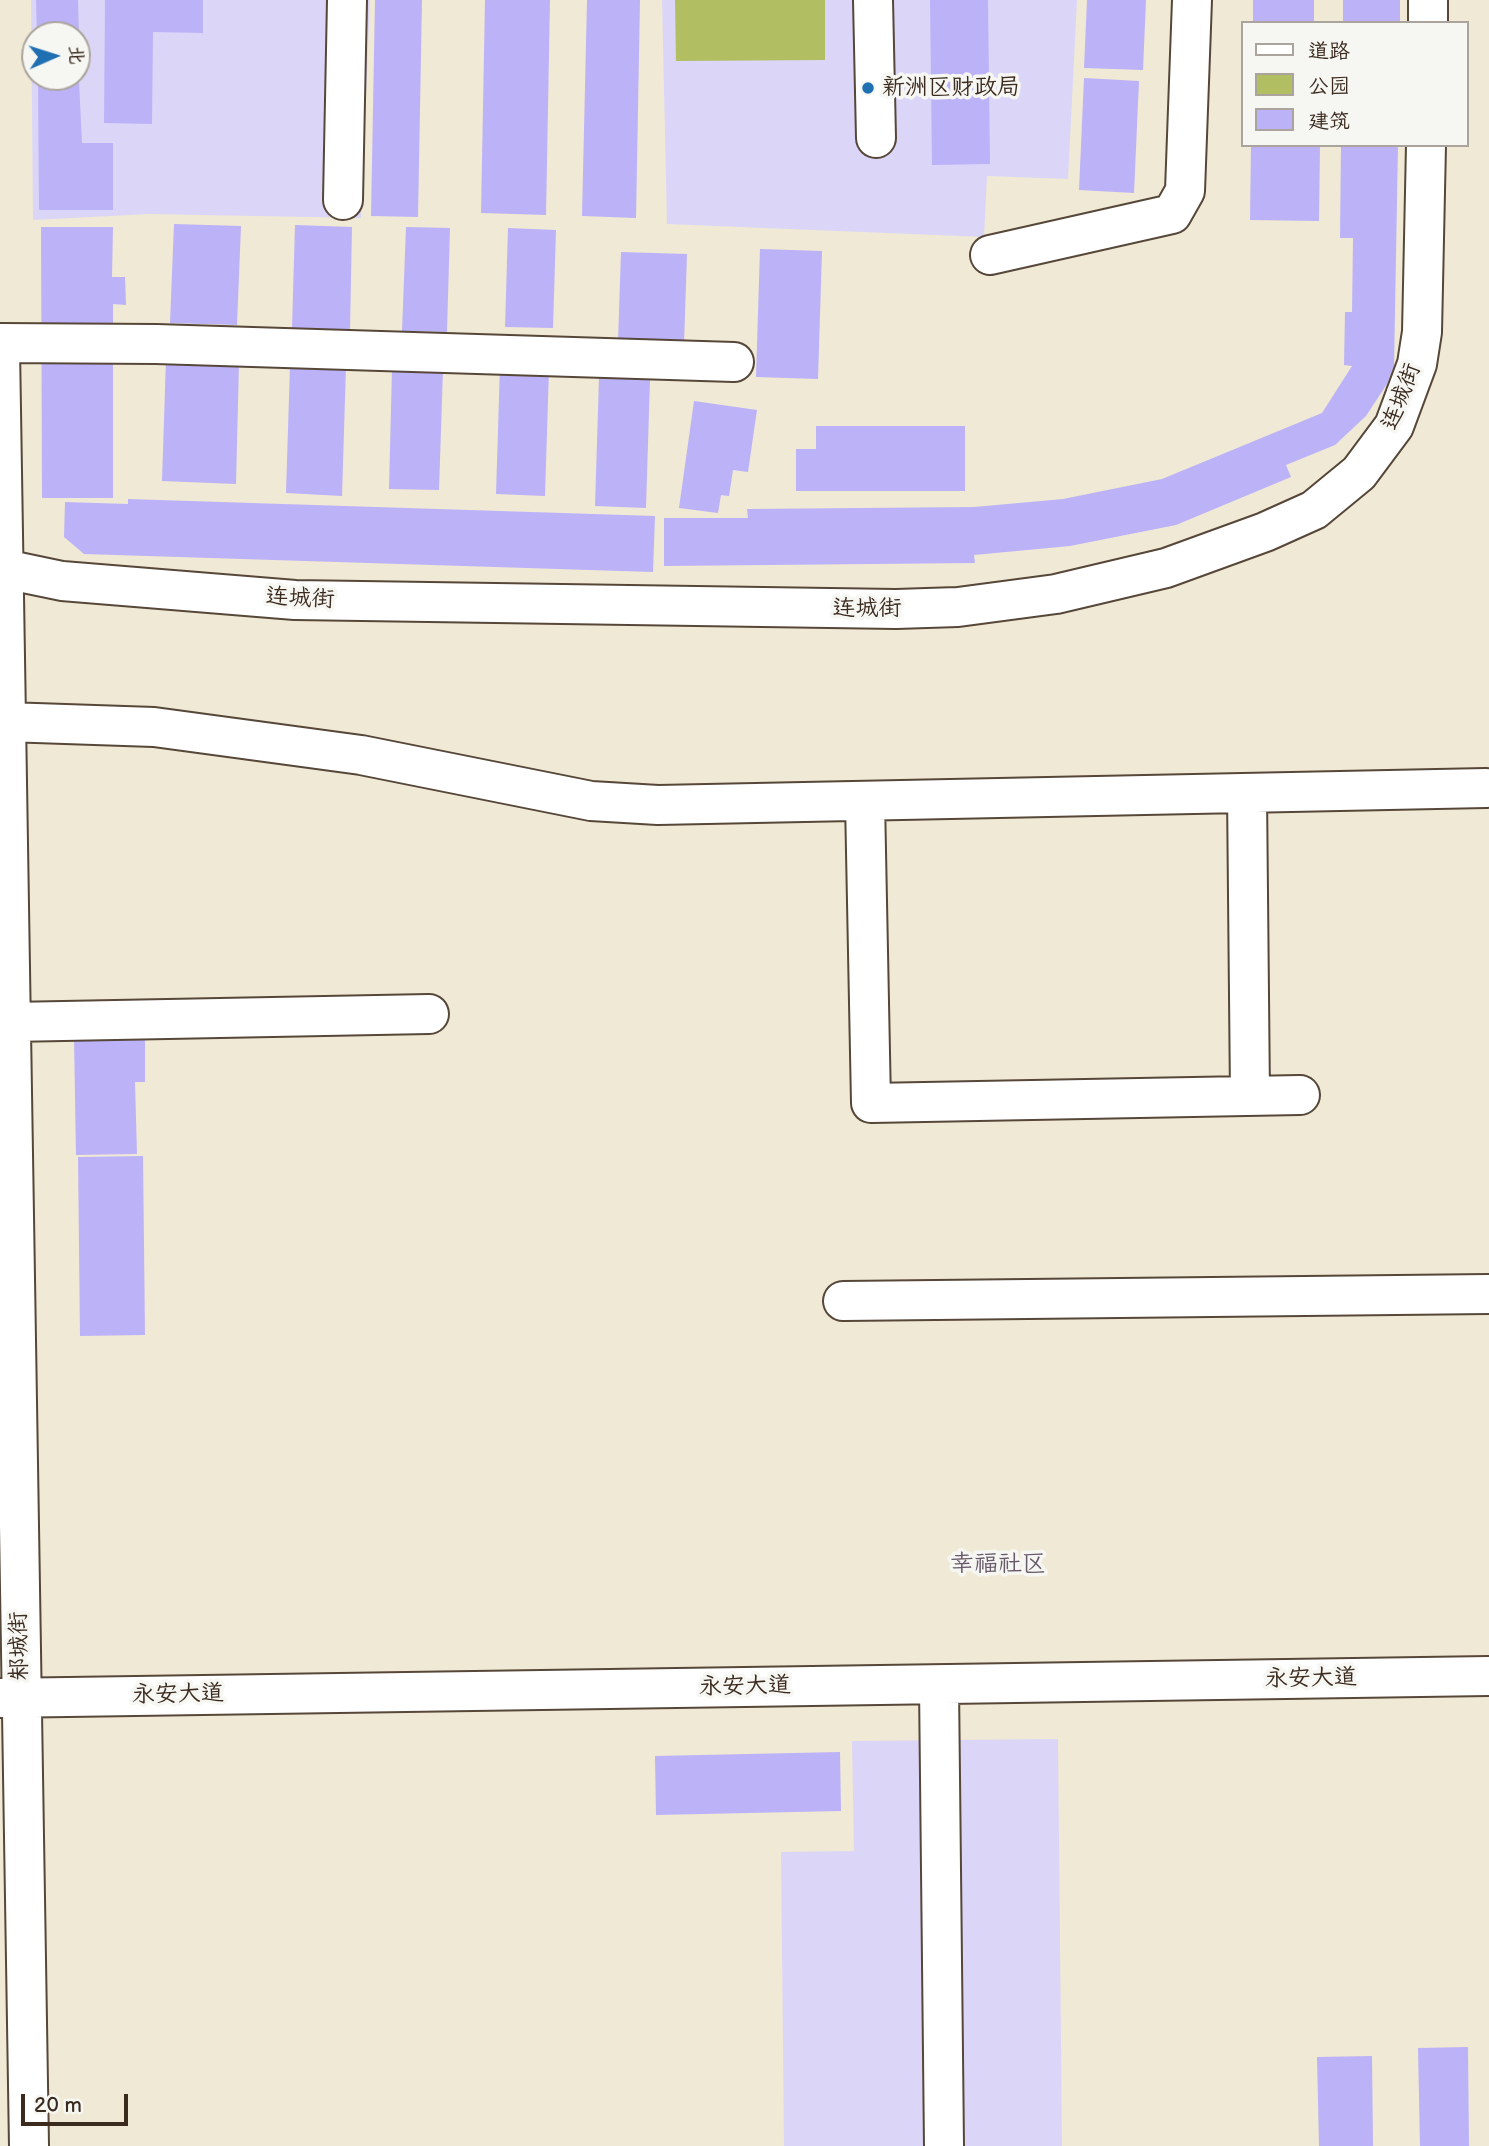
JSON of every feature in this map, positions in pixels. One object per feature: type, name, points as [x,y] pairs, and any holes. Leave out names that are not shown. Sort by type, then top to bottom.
[{"type":"street","points":[[343,200],[347,0]]},
{"type":"street","points":[[873,0],[876,138]]},
{"type":"street","points":[[990,255],[1172,214],[1185,191],[1192,0]]},
{"type":"street","points":[[1428,0],[1428,21]]},
{"type":"street","name":"连城街","points":[[2,568],[62,581],[295,600],[896,610],[958,607],[1056,594],[1166,568],[1265,533],[1314,510],[1359,473],[1394,426],[1417,364],[1422,332],[1426,147]]},
{"type":"street","points":[[0,345],[156,344],[734,362]]},
{"type":"street","name":"邾城街","points":[[0,345],[11,1022],[8,1360],[11,1698],[29,2146]]},
{"type":"street","points":[[6,723],[154,727],[361,755],[591,801],[658,805],[1486,788]]},
{"type":"street","points":[[1247,793],[1250,1096]]},
{"type":"street","points":[[865,801],[871,1104],[1300,1095]]},
{"type":"street","points":[[11,1022],[429,1014]]},
{"type":"street","points":[[843,1301],[1489,1294]]},
{"type":"street","name":"永安大道","points":[[11,1698],[1489,1676]]},
{"type":"street","points":[[939,1685],[944,2146]]},
{"type":"shaded area","points":[[31,0],[370,0],[361,218],[149,214],[33,220],[32,91],[91,91],[91,21],[31,21]]},
{"type":"shaded area","name":"新洲区财政局","points":[[662,0],[1077,0],[1068,179],[987,176],[984,237],[667,224]]},
{"type":"shaded area","points":[[1058,1739],[1062,2146],[784,2146],[781,1852],[854,1851],[852,1741]]},
{"type":"green space","points":[[675,0],[825,0],[825,60],[676,61]]},
{"type":"building","points":[[36,0],[78,0],[79,21],[37,21]]},
{"type":"building","points":[[105,0],[203,0],[203,33],[153,32],[152,124],[104,123]]},
{"type":"building","points":[[375,0],[422,0],[418,217],[371,216]]},
{"type":"building","points":[[485,0],[550,0],[546,215],[481,213]]},
{"type":"building","points":[[587,0],[640,0],[636,218],[582,216]]},
{"type":"building","points":[[930,0],[988,0],[990,164],[932,165]]},
{"type":"building","points":[[1087,0],[1146,0],[1143,70],[1084,68]]},
{"type":"building","points":[[1253,0],[1314,0],[1314,21],[1253,21]]},
{"type":"building","points":[[1343,0],[1400,0],[1400,21],[1343,21]]},
{"type":"building","points":[[1084,78],[1139,81],[1134,193],[1079,190]]},
{"type":"building","points":[[38,91],[80,91],[82,143],[113,143],[113,210],[39,210]]},
{"type":"building","points":[[1251,147],[1320,147],[1319,221],[1250,220]]},
{"type":"building","points":[[1341,147],[1398,147],[1394,366],[1387,384],[1366,416],[1335,445],[1286,465],[1291,477],[1176,525],[1070,546],[974,555],[975,563],[664,566],[664,518],[748,518],[747,509],[974,507],[1063,499],[1162,479],[1322,413],[1352,366],[1344,365],[1345,312],[1352,312],[1353,238],[1340,238]]},
{"type":"building","points":[[174,224],[241,226],[237,325],[170,323]]},
{"type":"building","points":[[295,225],[352,227],[350,330],[292,328]]},
{"type":"building","points":[[41,227],[113,227],[112,277],[125,277],[126,305],[113,304],[113,498],[42,498]]},
{"type":"building","points":[[406,227],[450,228],[447,332],[402,331]]},
{"type":"building","points":[[508,228],[556,230],[553,328],[505,327]]},
{"type":"building","points":[[760,249],[822,251],[818,379],[756,377]]},
{"type":"building","points":[[621,252],[687,254],[684,344],[618,342]]},
{"type":"building","points":[[166,359],[239,362],[236,484],[162,481]]},
{"type":"building","points":[[290,365],[346,366],[342,496],[286,493]]},
{"type":"building","points":[[500,366],[549,368],[545,496],[496,494]]},
{"type":"building","points":[[392,369],[443,370],[439,490],[389,489]]},
{"type":"building","points":[[599,378],[650,379],[646,508],[595,506]]},
{"type":"building","points":[[694,401],[757,410],[748,472],[733,470],[729,496],[721,495],[718,513],[679,508]]},
{"type":"building","points":[[816,426],[965,426],[965,491],[796,491],[796,449],[816,449]]},
{"type":"building","points":[[128,499],[655,516],[653,572],[84,554],[64,537],[65,502],[128,504]]},
{"type":"building","points":[[145,1036],[145,1082],[135,1082],[137,1154],[76,1155],[74,1038]]},
{"type":"building","points":[[143,1156],[145,1335],[80,1336],[78,1157]]},
{"type":"building","points":[[840,1752],[841,1811],[656,1815],[655,1756]]},
{"type":"building","points":[[1468,2047],[1469,2146],[1420,2146],[1418,2048]]},
{"type":"building","points":[[1372,2056],[1373,2146],[1319,2146],[1317,2057]]},
{"type":"place","name":"新洲区财政局","points":[[868,88]]},
{"type":"district","name":"幸福社区","points":[[998,1565]]}]
